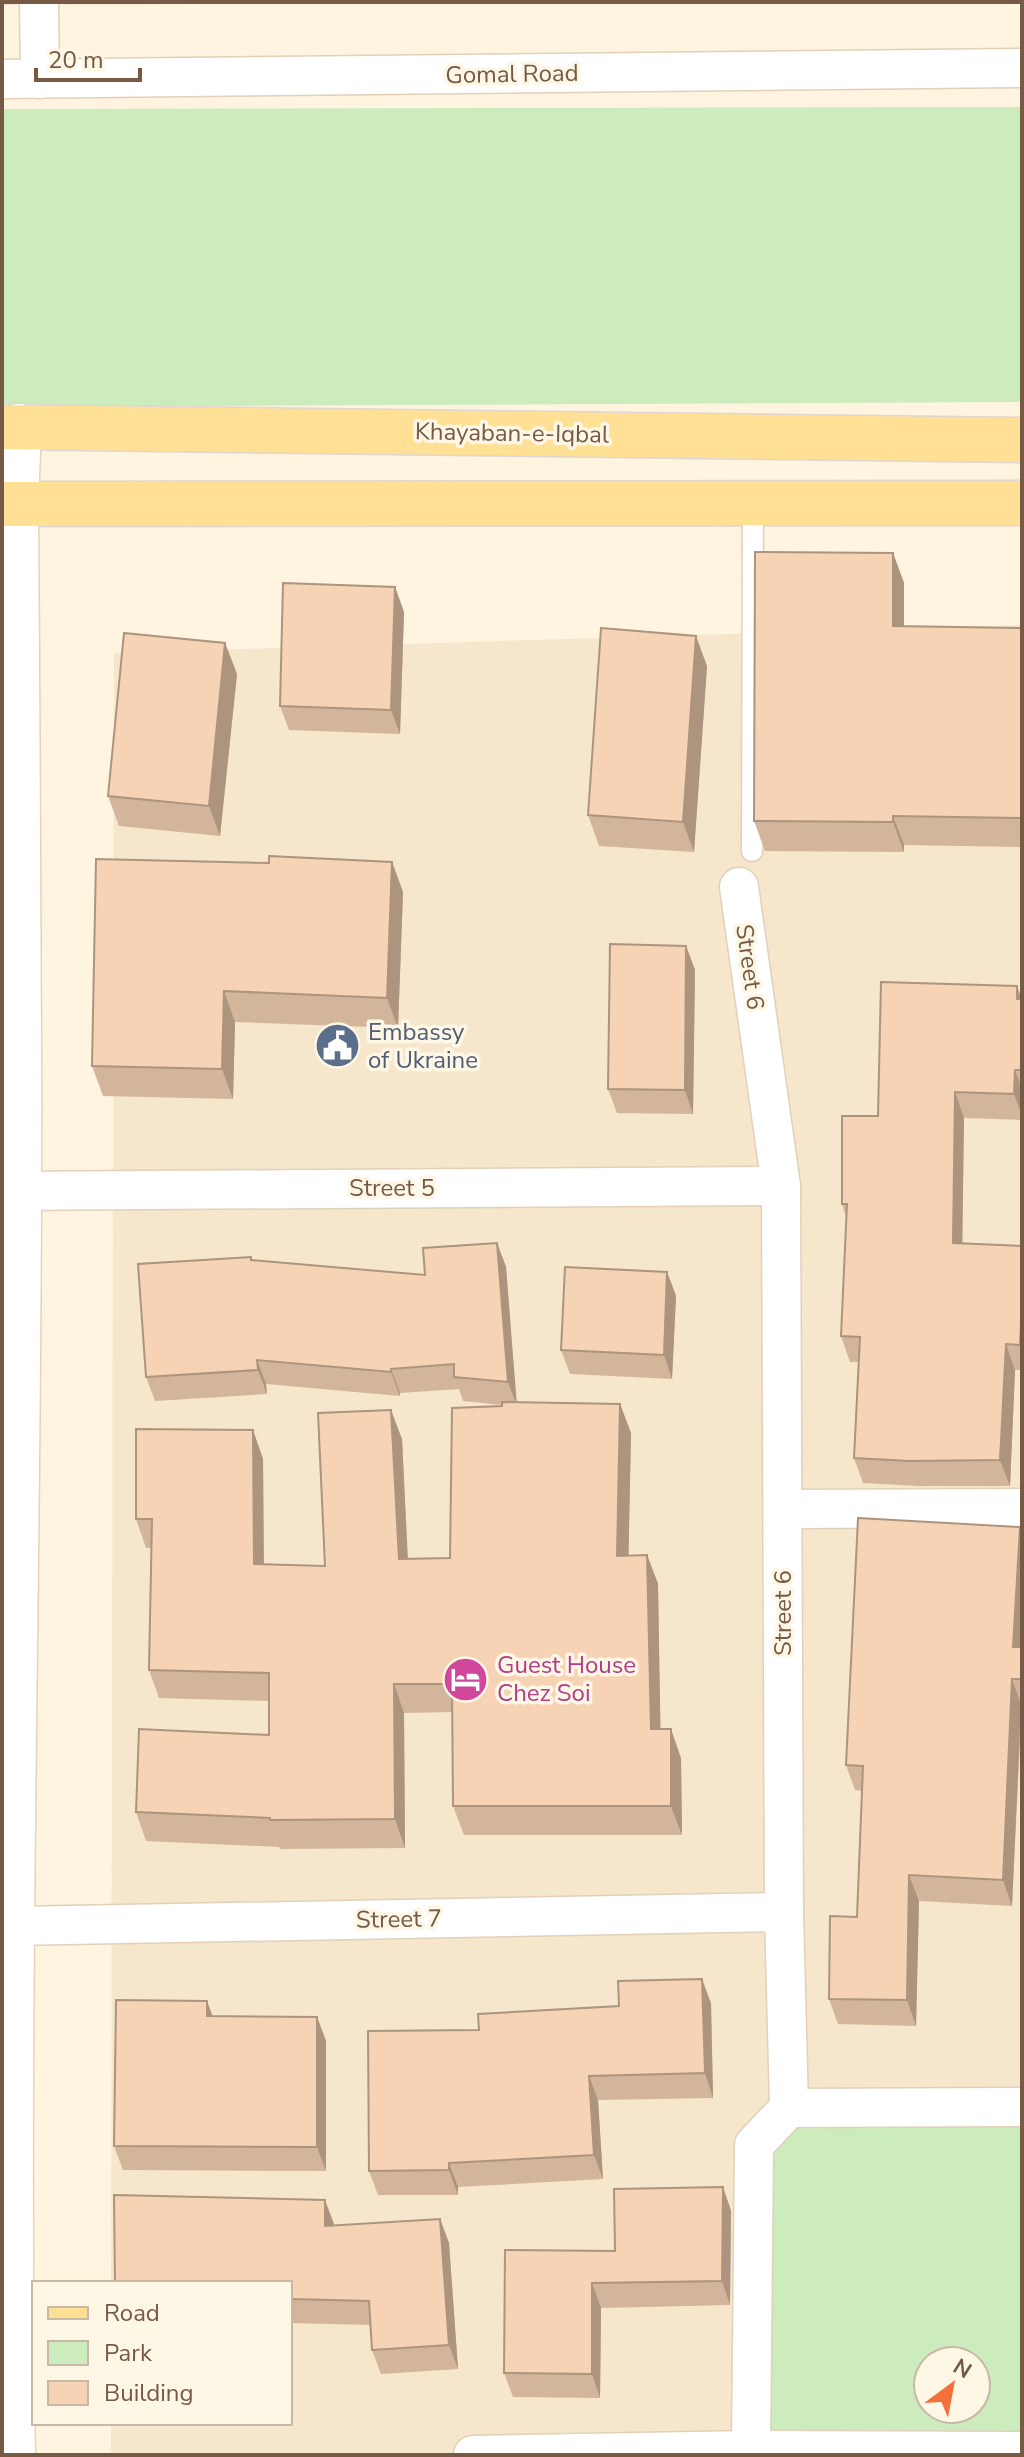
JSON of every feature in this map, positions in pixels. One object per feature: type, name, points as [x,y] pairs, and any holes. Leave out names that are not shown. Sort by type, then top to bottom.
[{"type":"main road","name":"Khayaban-e-Iqbal","points":[[11,427],[1022,440]]},
{"type":"main road","points":[[9,503],[1022,503]]},
{"type":"street","points":[[39,2],[40,79]]},
{"type":"street","name":"Gomal Road","points":[[2,79],[1022,68]]},
{"type":"street","points":[[11,427],[7,1722],[14,1926],[6,2262],[13,2455]]},
{"type":"street","name":"Street 6","points":[[739,887],[781,1186],[784,1912],[789,2108]]},
{"type":"street","name":"Street 5","points":[[11,1190],[781,1186]]},
{"type":"street","points":[[783,1509],[1022,1508]]},
{"type":"street","name":"Street 7","points":[[14,1926],[784,1912]]},
{"type":"street","points":[[751,2450],[754,2145],[789,2108],[1022,2107]]},
{"type":"street","points":[[473,2455],[751,2450],[1022,2451]]},
{"type":"lane","points":[[752,851],[753,503]]},
{"type":"shaded area","points":[[2,2],[732,2],[2,5]]},
{"type":"shaded area","points":[[1022,625],[1022,2455],[111,2455],[111,2425],[292,2425],[292,2281],[111,2281],[114,653]]},
{"type":"green space","points":[[1022,107],[1022,402],[2,407],[2,109]]},
{"type":"green space","points":[[1022,2107],[1022,2451],[751,2450],[754,2145],[789,2108]]},
{"type":"building","points":[[755,552],[893,553],[893,626],[1022,628],[1022,818],[893,816],[893,822],[754,821]]},
{"type":"building","points":[[283,583],[395,587],[391,710],[280,706]]},
{"type":"building","points":[[601,628],[696,636],[683,822],[588,815]]},
{"type":"building","points":[[124,633],[225,643],[209,806],[108,796]]},
{"type":"building","points":[[269,856],[392,862],[387,998],[224,991],[222,1069],[92,1066],[96,859],[269,863]]},
{"type":"building","points":[[610,944],[686,946],[685,1090],[608,1089]]},
{"type":"building","points":[[881,982],[1017,986],[1017,999],[1022,999],[1022,1070],[1015,1070],[1014,1094],[955,1092],[953,1243],[1022,1246],[1020,1345],[1006,1344],[1000,1460],[854,1458],[860,1337],[841,1336],[847,1204],[842,1204],[842,1116],[878,1116]]},
{"type":"building","points":[[497,1243],[508,1382],[454,1377],[454,1364],[391,1369],[391,1372],[257,1360],[258,1370],[146,1377],[138,1264],[251,1257],[251,1260],[425,1275],[423,1248]]},
{"type":"building","points":[[565,1267],[667,1272],[664,1355],[561,1350]]},
{"type":"building","points":[[502,1402],[620,1404],[617,1556],[647,1555],[651,1729],[671,1729],[671,1806],[453,1806],[452,1684],[394,1684],[395,1819],[270,1820],[136,1812],[139,1729],[269,1735],[269,1673],[149,1670],[152,1519],[136,1519],[136,1429],[253,1430],[254,1564],[325,1566],[318,1413],[391,1410],[399,1559],[450,1558],[452,1408],[502,1406]]},
{"type":"building","points":[[858,1518],[1020,1527],[1013,1647],[1022,1647],[1022,1679],[1012,1679],[1003,1880],[909,1875],[907,2000],[829,1999],[830,1916],[857,1917],[863,1766],[846,1765]]},
{"type":"building","points":[[702,1979],[705,2073],[589,2076],[594,2155],[449,2163],[449,2170],[369,2171],[368,2031],[479,2030],[478,2014],[619,2006],[618,1981]]},
{"type":"building","points":[[116,2000],[207,2001],[207,2016],[317,2017],[317,2147],[114,2146]]},
{"type":"building","points":[[723,2187],[722,2281],[592,2283],[592,2374],[504,2373],[505,2250],[615,2251],[614,2189]]},
{"type":"building","points":[[114,2195],[325,2200],[325,2226],[440,2219],[449,2345],[372,2350],[369,2301],[292,2299],[292,2281],[115,2281]]},
{"type":"place","name":"Embassy of Ukraine","points":[[337,1046]]},
{"type":"place","name":"Guest House Chez Soi","points":[[466,1679]]}]
